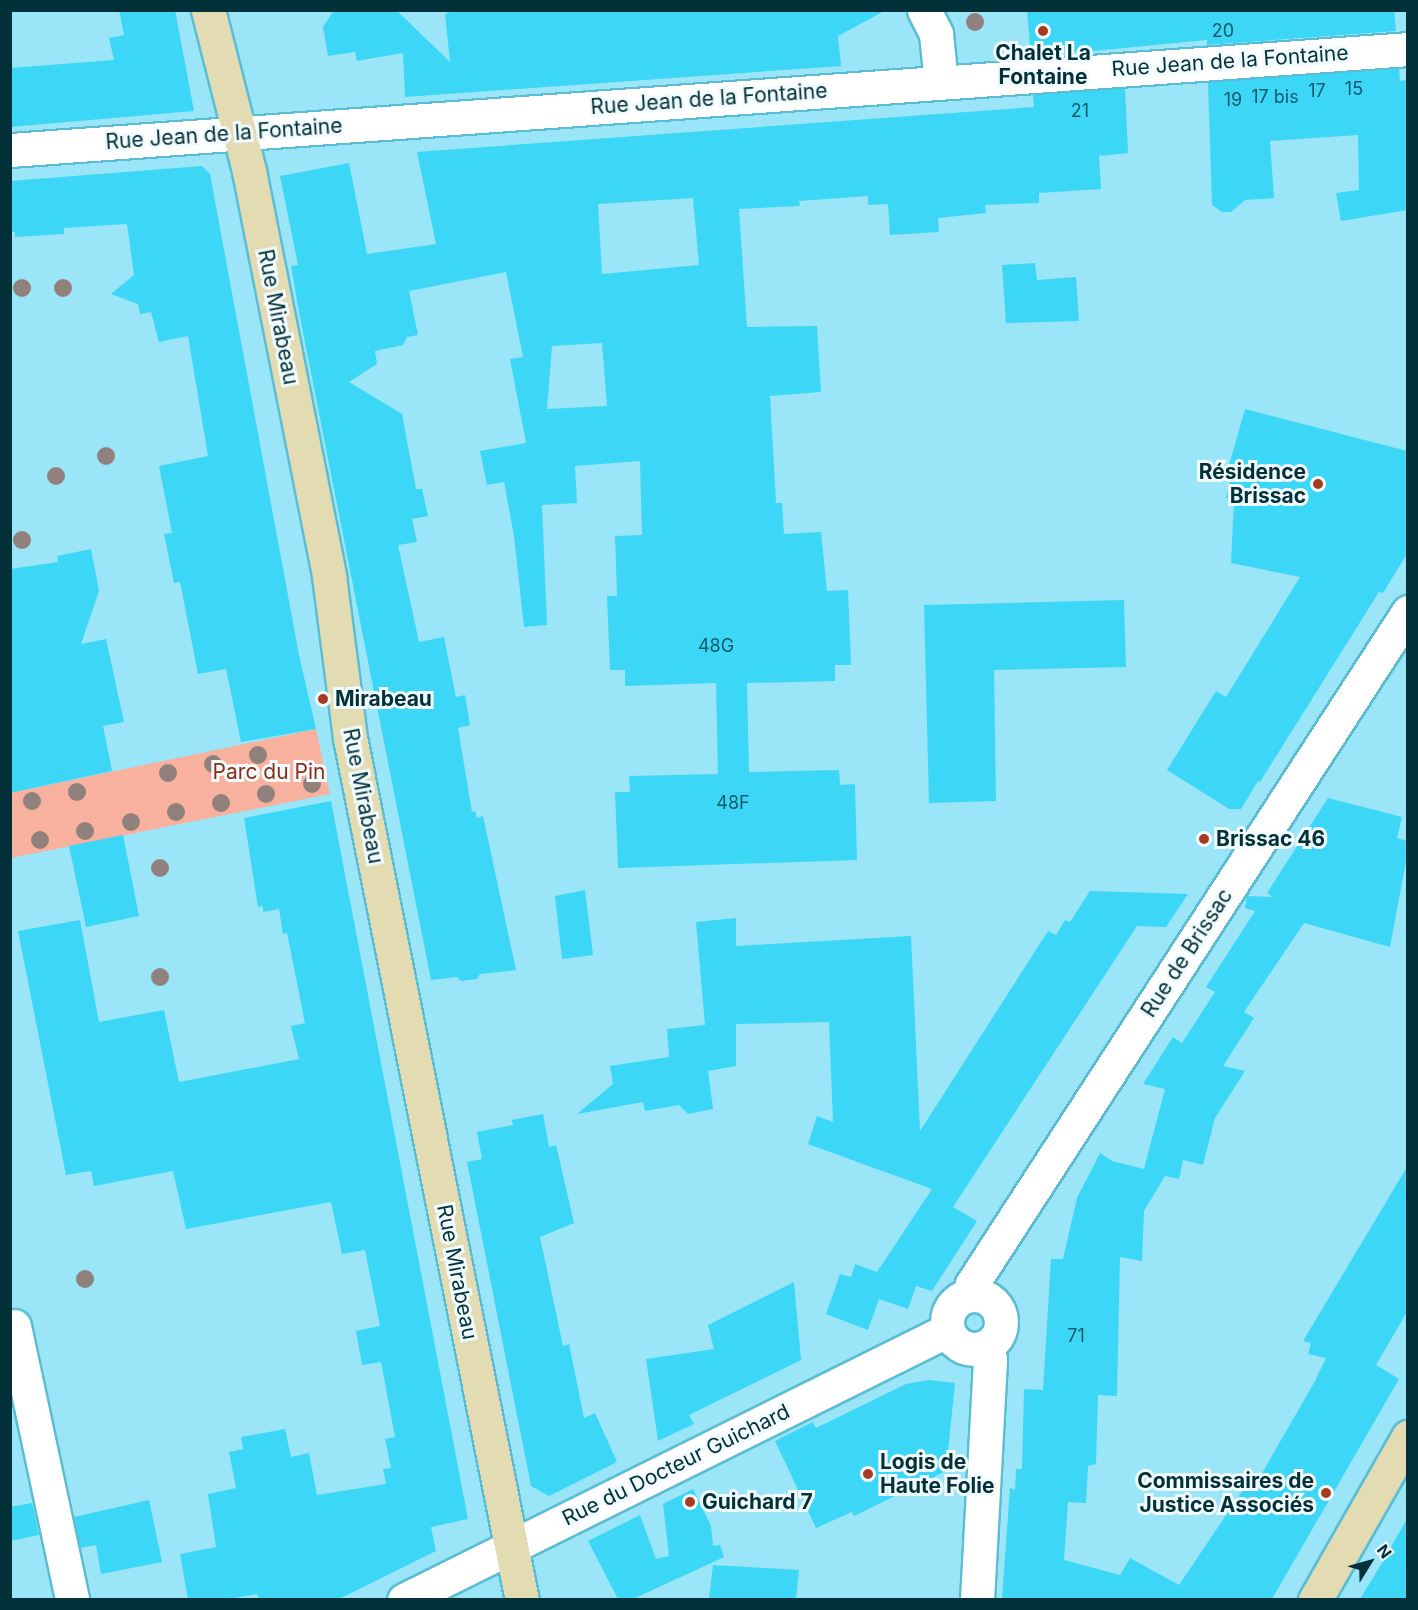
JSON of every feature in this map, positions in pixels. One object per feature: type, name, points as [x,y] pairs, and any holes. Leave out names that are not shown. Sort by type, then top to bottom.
[{"type":"street","name":"Rue Mirabeau","points":[[208,10],[240,134],[329,576],[350,738],[522,1599]]},
{"type":"street","points":[[924,10],[936,34],[941,82]]},
{"type":"street","name":"Rue Jean de la Fontaine","points":[[10,150],[1407,49]]},
{"type":"street","name":"Rue de Brissac","points":[[948,1330],[946,1321],[954,1304],[970,1295],[972,1284],[1407,612]]},
{"type":"street","points":[[948,1330],[958,1345],[983,1349],[992,1344],[1002,1329],[1000,1311],[988,1298],[970,1295]]},
{"type":"street","points":[[14,1326],[72,1599]]},
{"type":"street","name":"Rue du Docteur Guichard","points":[[404,1599],[948,1330]]},
{"type":"street","points":[[977,1599],[990,1359],[983,1349]]},
{"type":"street","points":[[1315,1599],[1407,1437]]},
{"type":"green space","name":"Parc du Pin","points":[[316,729],[330,794],[11,858],[10,793]]},
{"type":"building","points":[[119,10],[175,10],[194,111],[10,127],[10,68],[114,60],[109,38],[124,35]]},
{"type":"building","points":[[334,10],[396,10],[450,62],[445,14],[454,10],[886,10],[838,36],[841,66],[405,97],[403,53],[357,61],[355,52],[328,56],[323,27]]},
{"type":"building","points":[[1027,10],[1394,10],[1396,31],[1207,45],[1207,40],[1031,57]]},
{"type":"building","points":[[1399,68],[1400,81],[1407,80],[1407,210],[1341,221],[1336,193],[1359,190],[1358,135],[1270,141],[1274,198],[1245,200],[1231,212],[1222,212],[1212,205],[1208,82]]},
{"type":"building","points":[[1125,88],[1128,153],[1099,156],[1101,189],[1039,193],[1039,203],[985,205],[986,213],[938,218],[939,232],[890,235],[888,204],[868,205],[868,196],[799,201],[800,206],[739,209],[747,327],[817,326],[821,392],[770,396],[776,503],[782,503],[784,534],[821,532],[827,591],[848,590],[851,665],[835,665],[835,681],[747,683],[749,772],[839,770],[840,785],[855,784],[857,860],[618,868],[615,792],[630,792],[629,776],[718,774],[716,683],[625,686],[625,670],[610,670],[607,596],[617,596],[615,536],[642,535],[640,461],[575,466],[577,503],[542,505],[547,625],[524,627],[514,536],[504,482],[487,485],[480,451],[526,443],[510,359],[523,357],[506,272],[409,291],[418,335],[407,337],[403,345],[375,351],[377,364],[349,382],[402,414],[416,489],[422,489],[428,516],[412,519],[417,542],[398,545],[419,642],[444,637],[456,697],[465,695],[470,725],[458,728],[472,812],[475,811],[477,818],[483,816],[516,970],[480,974],[477,979],[461,981],[457,977],[431,980],[299,312],[291,266],[298,265],[280,176],[349,163],[367,254],[436,244],[417,152],[1034,107],[1033,95]],"holes":[[[693,198],[699,265],[602,274],[598,204]],[[602,343],[607,406],[547,409],[552,346]]]},
{"type":"building","points":[[202,166],[210,174],[299,655],[316,729],[241,742],[226,669],[198,674],[180,582],[174,583],[164,534],[172,533],[159,466],[208,456],[188,336],[159,342],[151,312],[140,314],[138,304],[111,294],[134,275],[127,224],[64,228],[64,234],[15,237],[15,232],[10,232],[10,181]]},
{"type":"building","points":[[1035,263],[1037,280],[1076,277],[1079,321],[1006,323],[1002,265]]},
{"type":"building","points":[[1245,409],[1407,451],[1407,554],[1383,593],[1379,592],[1260,782],[1258,781],[1241,809],[1229,809],[1167,770],[1216,691],[1226,697],[1300,577],[1231,563],[1234,500],[1226,498],[1233,470],[1228,469]]},
{"type":"building","points":[[91,549],[99,591],[81,644],[106,639],[124,722],[103,726],[112,771],[10,793],[10,569],[58,562],[57,556]]},
{"type":"building","points":[[1124,600],[1126,667],[994,670],[996,801],[929,803],[924,605]]},
{"type":"building","points":[[1328,798],[1402,817],[1397,838],[1407,841],[1407,856],[1390,947],[1304,923],[1244,1012],[1254,1018],[1223,1066],[1245,1071],[1215,1118],[1203,1165],[1183,1160],[1179,1179],[1165,1176],[1144,1211],[1142,1261],[1120,1257],[1117,1396],[1098,1395],[1096,1464],[1088,1466],[1086,1503],[1068,1502],[1064,1560],[1120,1575],[1130,1558],[1179,1585],[1247,1484],[1254,1487],[1315,1381],[1326,1358],[1308,1354],[1311,1343],[1303,1341],[1407,1167],[1407,1312],[1376,1365],[1399,1379],[1272,1599],[1002,1599],[1010,1488],[1015,1490],[1016,1469],[1022,1469],[1024,1389],[1043,1390],[1051,1259],[1063,1259],[1077,1198],[1100,1153],[1112,1161],[1144,1169],[1165,1089],[1143,1084],[1173,1037],[1182,1043],[1215,992],[1206,987],[1255,911],[1245,908],[1247,896],[1273,897],[1267,893]]},
{"type":"building","points":[[331,801],[468,1519],[431,1527],[436,1551],[339,1599],[259,1599],[257,1594],[229,1599],[188,1599],[180,1554],[216,1547],[208,1494],[236,1488],[229,1452],[243,1449],[241,1437],[285,1429],[291,1457],[309,1453],[317,1495],[386,1484],[383,1469],[391,1468],[385,1439],[395,1437],[381,1362],[362,1365],[356,1331],[380,1326],[365,1250],[342,1254],[331,1202],[186,1229],[173,1171],[94,1186],[91,1171],[66,1175],[18,931],[80,920],[99,1022],[164,1010],[179,1082],[299,1059],[291,1026],[305,1023],[287,933],[283,934],[279,909],[263,912],[263,906],[258,907],[244,818]]},
{"type":"building","points":[[123,835],[139,916],[86,927],[69,846]]},
{"type":"building","points":[[585,890],[593,955],[562,959],[555,896]]},
{"type":"building","points":[[1090,891],[1188,894],[1166,927],[1137,926],[953,1207],[977,1221],[932,1291],[916,1286],[908,1309],[879,1299],[868,1330],[826,1314],[840,1274],[851,1277],[855,1264],[877,1272],[932,1189],[808,1144],[817,1116],[833,1122],[829,1022],[736,1024],[736,1066],[708,1071],[713,1109],[688,1114],[679,1105],[645,1111],[643,1102],[577,1114],[613,1084],[610,1066],[669,1057],[667,1029],[705,1025],[696,922],[736,918],[736,946],[911,936],[920,1131],[1048,931],[1056,935],[1065,920],[1070,922]]},
{"type":"building","points":[[543,1114],[549,1147],[556,1145],[574,1223],[540,1237],[563,1346],[569,1344],[584,1418],[595,1413],[617,1462],[549,1496],[531,1486],[467,1162],[482,1159],[477,1132],[513,1125],[512,1120]]},
{"type":"building","points":[[794,1282],[801,1360],[689,1415],[694,1424],[658,1441],[646,1359],[714,1349],[708,1325]]},
{"type":"building","name":"Logis de Haute Folie","points":[[929,1380],[955,1383],[946,1471],[854,1516],[852,1512],[816,1528],[775,1441],[813,1422],[816,1428],[906,1384]]},
{"type":"building","points":[[693,1489],[711,1526],[713,1546],[720,1545],[724,1557],[633,1599],[618,1599],[588,1541],[640,1515],[656,1559],[669,1556],[663,1504]]},
{"type":"building","points":[[149,1500],[162,1562],[101,1574],[96,1545],[80,1548],[74,1517]]},
{"type":"building","points":[[32,1503],[39,1535],[10,1541],[10,1507]]},
{"type":"building","points":[[1407,1519],[1407,1599],[1360,1599],[1379,1568]]},
{"type":"building","points":[[713,1565],[799,1570],[796,1599],[709,1599]]},
{"type":"place","name":"Chalet La Fontaine","points":[[1043,31]]},
{"type":"place","name":"Résidence Brissac","points":[[1318,484]]},
{"type":"place","name":"Mirabeau","points":[[323,699]]},
{"type":"place","name":"Brissac 46","points":[[1204,839]]},
{"type":"place","name":"Logis de Haute Folie","points":[[868,1474]]},
{"type":"place","name":"Commissaires de Justice Associés","points":[[1326,1493]]},
{"type":"place","name":"Guichard 7","points":[[690,1502]]}]
